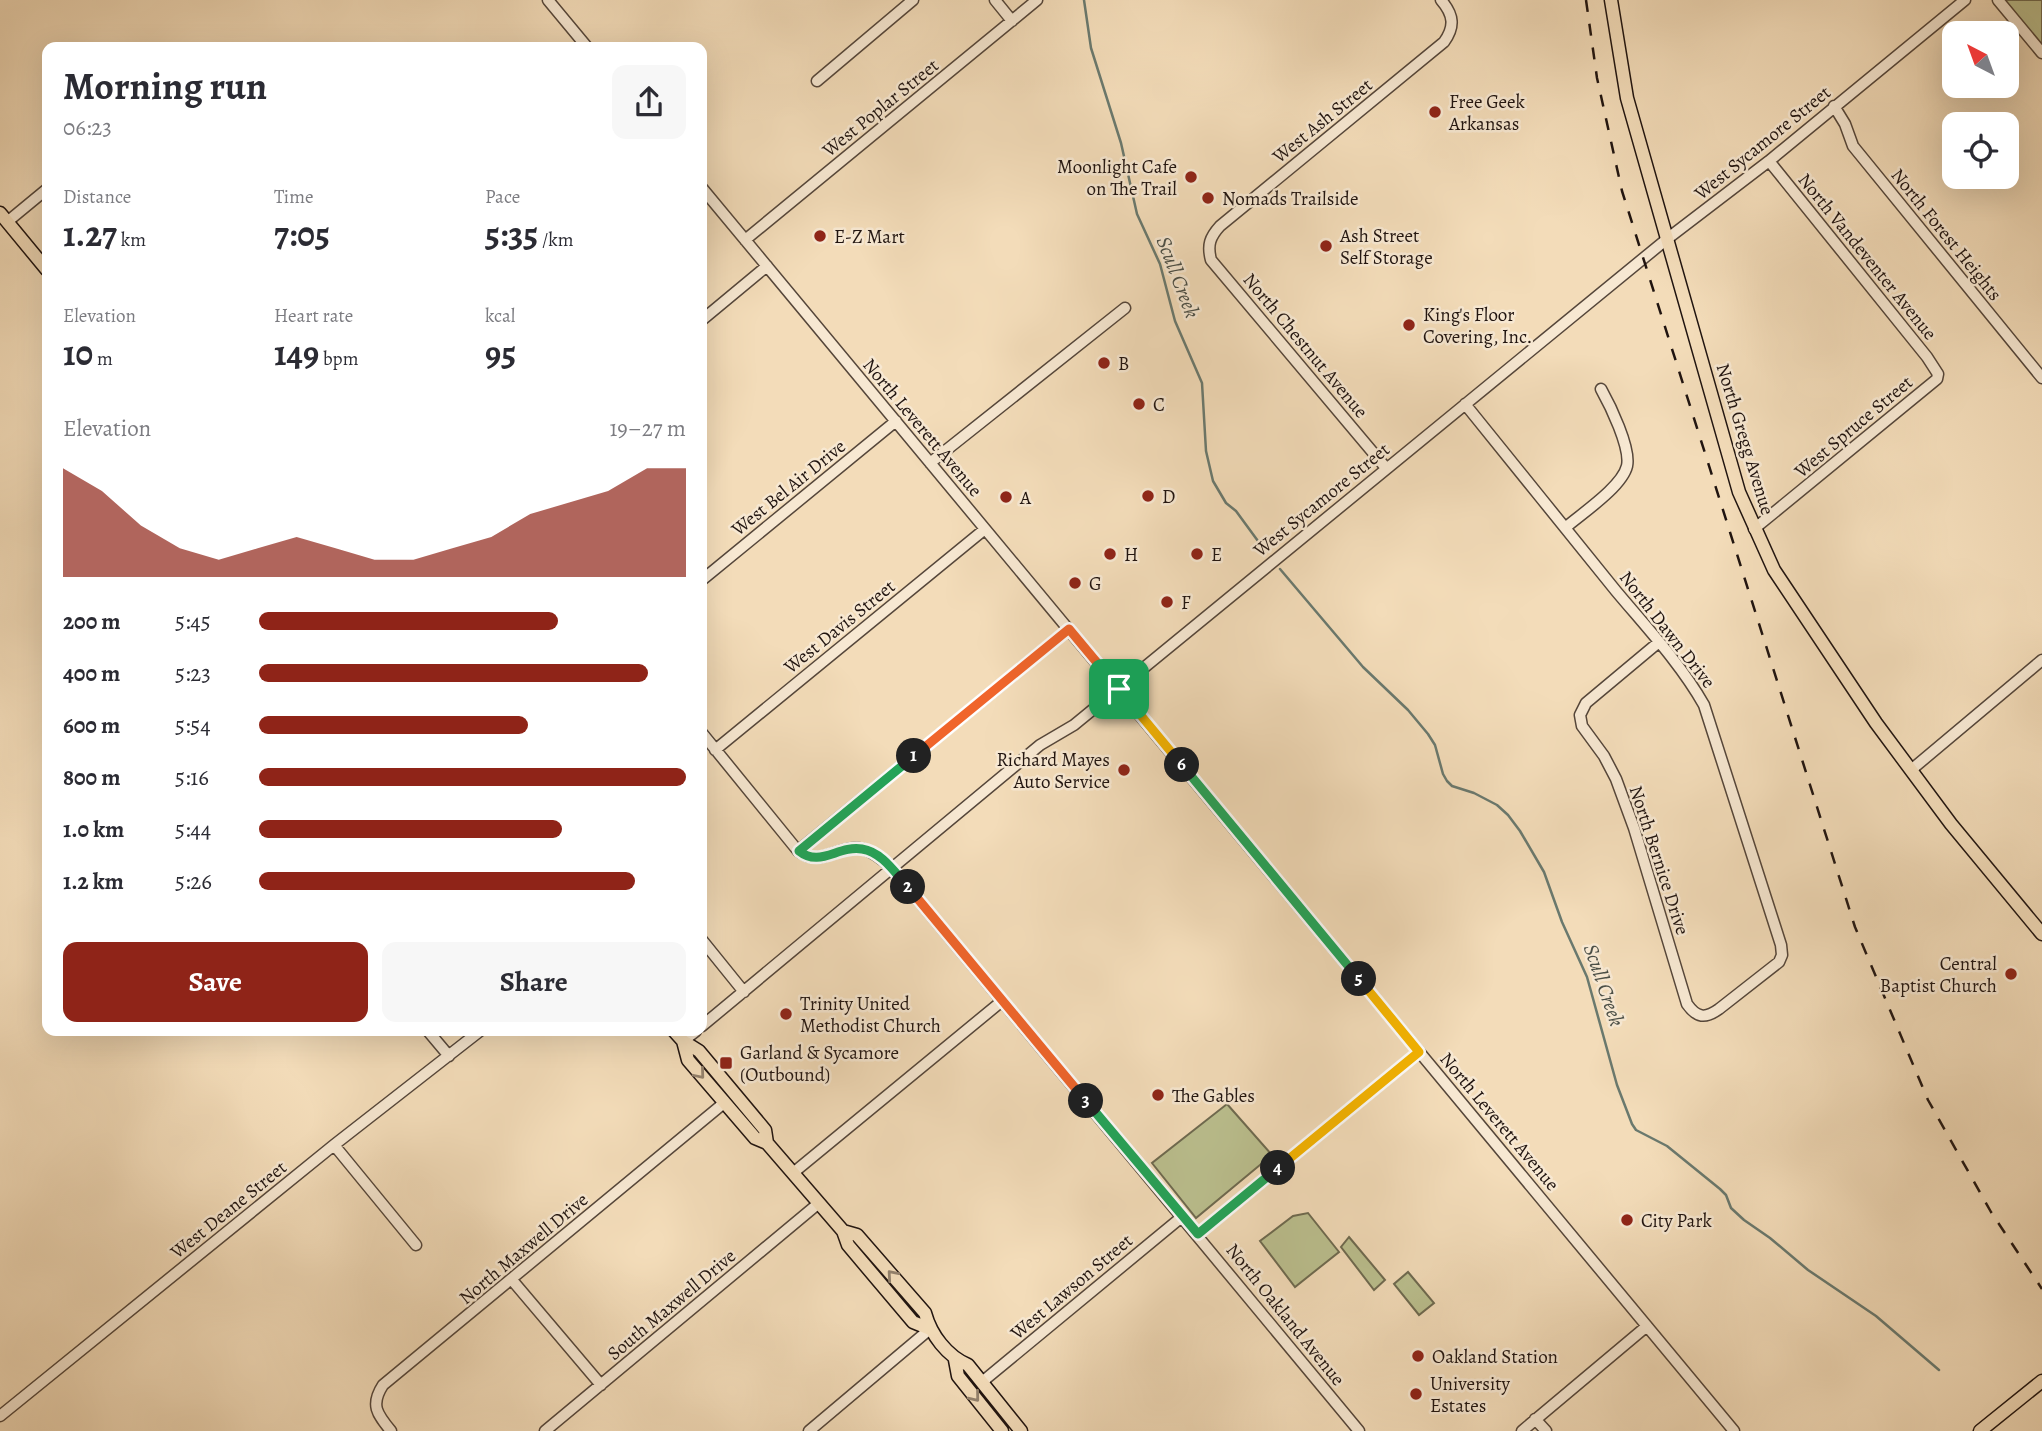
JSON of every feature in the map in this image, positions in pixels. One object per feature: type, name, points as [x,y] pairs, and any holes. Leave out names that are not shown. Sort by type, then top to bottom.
[{"type":"main road","name":"North Gregg Avenue","points":[[1611,0],[1627,98],[1739,492],[1754,529],[1788,593],[1911,770],[1984,865],[2042,934]]},
{"type":"main road","points":[[4,217],[42,264]]},
{"type":"main road","points":[[678,1036],[699,1051],[765,1129],[767,1143]]},
{"type":"main road","points":[[683,1041],[688,1060],[724,1103],[755,1138],[767,1143],[819,1203],[843,1231],[848,1245],[913,1322],[930,1329],[955,1360],[958,1376],[1002,1431]]},
{"type":"main road","points":[[955,1360],[968,1365],[1021,1431]]},
{"type":"main road","points":[[1980,1431],[2042,1381]]},
{"type":"street","points":[[548,0],[583,42]]},
{"type":"street","points":[[817,81],[913,0]]},
{"type":"street","points":[[995,0],[1012,21]]},
{"type":"street","name":"West Poplar Street","points":[[745,240],[1037,0]]},
{"type":"street","name":"West Ash Street","points":[[1210,240],[1220,226],[1444,42],[1453,24],[1451,15],[1441,0]]},
{"type":"street","name":"West Sycamore Street","points":[[707,1022],[1040,745],[1074,725],[1119,689],[1667,239],[1769,161],[1965,0]]},
{"type":"street","points":[[1998,0],[2042,53]]},
{"type":"street","name":"North Forest Heights","points":[[1834,106],[1845,124],[1853,146],[2042,378]]},
{"type":"street","name":"North Vandeventer Avenue","points":[[1769,161],[1938,374]]},
{"type":"street","points":[[4,217],[42,192]]},
{"type":"street","name":"North Leverett Avenue","points":[[707,194],[1734,1431]]},
{"type":"street","name":"North Chestnut Avenue","points":[[1210,240],[1211,260],[1386,468]]},
{"type":"street","points":[[707,316],[767,267]]},
{"type":"street","points":[[930,463],[1125,308]]},
{"type":"street","name":"West Spruce Street","points":[[1754,529],[1903,409],[1937,379],[1938,374]]},
{"type":"street","points":[[1565,528],[1614,485],[1627,466],[1627,454],[1601,389]]},
{"type":"street","name":"North Dawn Drive","points":[[1465,404],[1689,679],[1704,705],[1773,919],[1782,955],[1779,962],[1719,1009],[1709,1016],[1700,1017]]},
{"type":"street","name":"West Bel Air Drive","points":[[707,576],[896,421]]},
{"type":"street","name":"West Davis Street","points":[[715,750],[985,529]]},
{"type":"street","points":[[707,740],[799,851],[1069,629]]},
{"type":"street","name":"North Bernice Drive","points":[[1659,642],[1587,703],[1580,715],[1582,726],[1604,756],[1616,779],[1634,828],[1688,1004],[1700,1017]]},
{"type":"street","points":[[1911,770],[2042,660]]},
{"type":"street","name":"North Oakland Avenue","points":[[799,851],[805,856],[817,859],[849,848],[864,849],[892,868],[1359,1431]]},
{"type":"street","points":[[707,946],[744,992]]},
{"type":"street","points":[[793,1173],[1002,1001]]},
{"type":"street","points":[[432,1036],[449,1056]]},
{"type":"street","name":"West Deane Street","points":[[0,1416],[334,1144],[474,1036]]},
{"type":"street","points":[[683,1041],[690,1036]]},
{"type":"street","points":[[1198,1234],[1419,1052]]},
{"type":"street","name":"North Maxwell Drive","points":[[391,1431],[376,1406],[377,1395],[383,1385],[724,1103]]},
{"type":"street","points":[[334,1144],[416,1245]]},
{"type":"street","name":"South Maxwell Drive","points":[[545,1431],[819,1203]]},
{"type":"street","name":"West Lawson Street","points":[[982,1382],[1183,1216]]},
{"type":"street","points":[[512,1280],[601,1385]]},
{"type":"street","points":[[1522,1431],[1647,1326]]},
{"type":"street","points":[[809,1431],[930,1329]]},
{"type":"street","points":[[1535,1419],[1546,1431]]},
{"type":"green space","points":[[1998,0],[2042,0],[2042,53],[2020,26],[2020,21],[2015,21]]},
{"type":"green space","points":[[1227,1104],[1272,1155],[1196,1218],[1152,1163]]},
{"type":"green space","points":[[1308,1213],[1339,1252],[1295,1287],[1260,1241],[1293,1216]]},
{"type":"green space","points":[[1349,1237],[1385,1280],[1374,1290],[1341,1247]]},
{"type":"green space","points":[[1408,1272],[1434,1303],[1419,1315],[1394,1284]]},
{"type":"waterway","name":"Scull Creek","points":[[1084,0],[1091,48],[1121,143],[1137,214],[1160,264],[1175,321],[1202,383],[1206,451],[1213,481],[1226,503],[1236,511],[1266,552]]},
{"type":"waterway","name":"Scull Creek","points":[[1280,569],[1363,667],[1408,710],[1428,734],[1435,745],[1447,781],[1452,786],[1474,793],[1497,805],[1520,831],[1544,872],[1562,922],[1587,977],[1617,1085],[1636,1130],[1667,1146],[1720,1189],[1726,1195],[1731,1208],[1744,1220],[1808,1270],[1876,1316],[1939,1370]]},
{"type":"railway","points":[[1586,0],[1597,78],[1622,191],[1855,927],[1928,1100],[1991,1212],[2042,1289]]},
{"type":"place","name":"Free Geek Arkansas","points":[[1435,112]]},
{"type":"place","name":"Moonlight Cafe on The Trail","points":[[1191,177]]},
{"type":"place","name":"Nomads Trailside","points":[[1208,198]]},
{"type":"place","name":"E-Z Mart","points":[[820,236]]},
{"type":"place","name":"Ash Street Self Storage","points":[[1326,246]]},
{"type":"place","name":"King's Floor Covering, Inc.","points":[[1409,325]]},
{"type":"place","name":"B","points":[[1104,363]]},
{"type":"place","name":"C","points":[[1139,404]]},
{"type":"place","name":"D","points":[[1148,496]]},
{"type":"place","name":"A","points":[[1006,497]]},
{"type":"place","name":"H","points":[[1110,554]]},
{"type":"place","name":"E","points":[[1197,554]]},
{"type":"place","name":"G","points":[[1075,583]]},
{"type":"place","name":"F","points":[[1167,602]]},
{"type":"place","name":"Richard Mayes Auto Service","points":[[1124,770]]},
{"type":"place","name":"Central Baptist Church","points":[[2011,974]]},
{"type":"place","name":"Trinity United Methodist Church","points":[[786,1014]]},
{"type":"place","name":"Garland & Sycamore (Outbound)","points":[[726,1063]]},
{"type":"place","name":"The Gables","points":[[1158,1095]]},
{"type":"place","name":"City Park","points":[[1627,1220]]},
{"type":"place","name":"Oakland Station","points":[[1418,1356]]},
{"type":"place","name":"University Estates","points":[[1416,1394]]},
{"type":"route","points":[[1069,629],[1119,689],[1419,1052],[1198,1234],[892,868],[864,849],[849,848],[817,859],[805,856],[799,851],[1069,629]]}]
